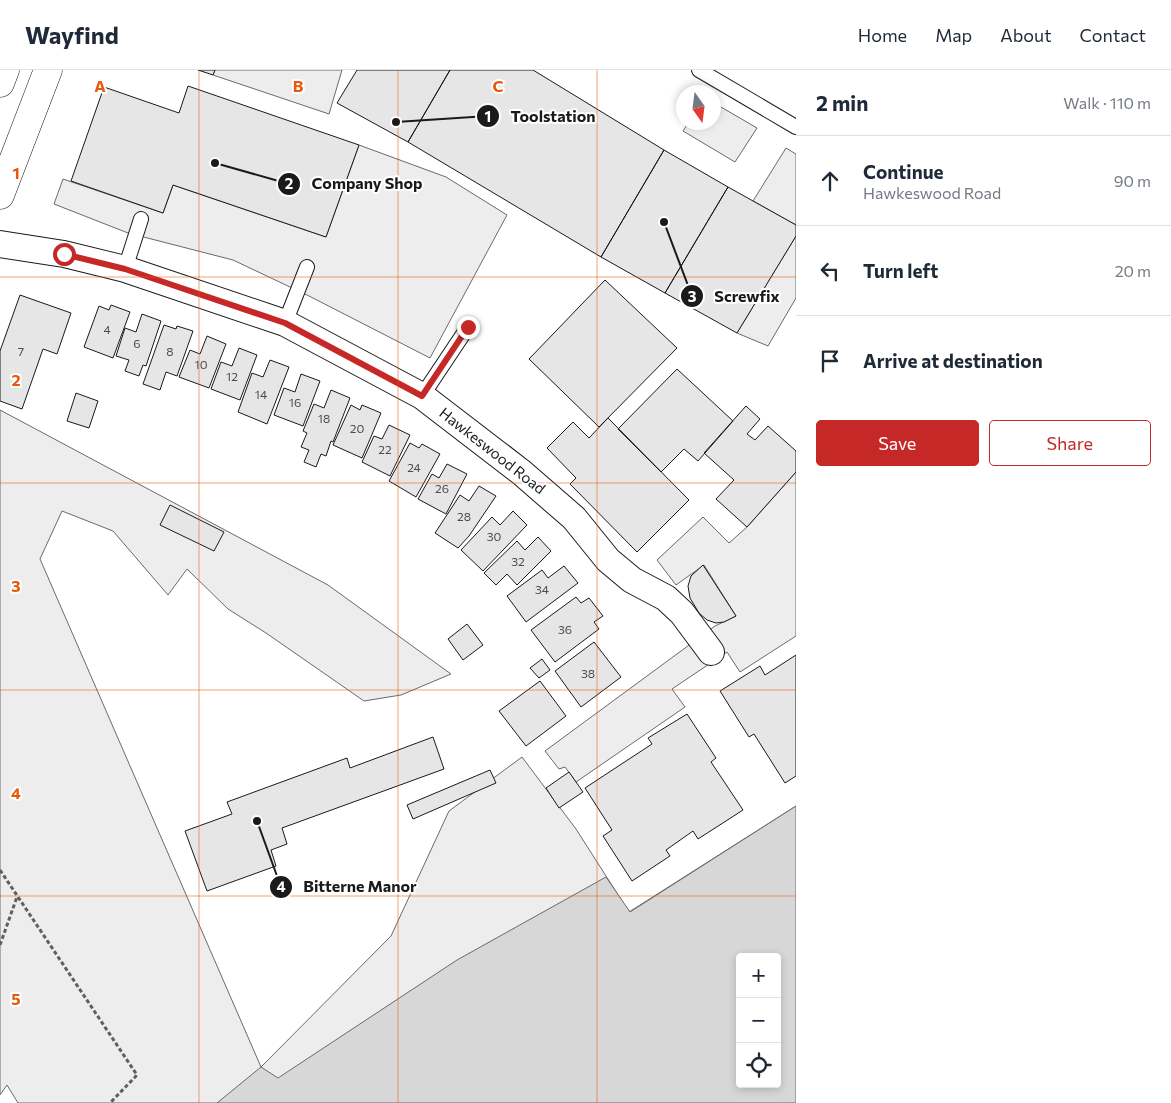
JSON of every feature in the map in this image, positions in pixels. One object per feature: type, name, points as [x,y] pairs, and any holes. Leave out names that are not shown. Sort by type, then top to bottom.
[{"type":"main road","points":[[0,83],[5,70]]},
{"type":"main road","points":[[0,196],[48,70]]},
{"type":"street","name":"Hawkeswood Road","points":[[0,244],[64,254],[125,269],[285,323],[422,396],[521,472],[574,518],[608,560],[632,580],[666,598],[682,613],[711,652]]},
{"type":"lane","points":[[699,70],[796,127]]},
{"type":"lane","points":[[125,269],[141,219]]},
{"type":"lane","points":[[285,323],[306,267]]},
{"type":"lane","points":[[422,396],[468,327]]},
{"type":"path","points":[[0,870],[137,1075],[110,1103]]},
{"type":"path","points":[[0,945],[18,896]]},
{"type":"shaded area","points":[[215,70],[342,70],[329,114],[213,75]]},
{"type":"shaded area","points":[[721,107],[757,128],[735,162],[683,131],[721,130]]},
{"type":"shaded area","points":[[359,145],[446,177],[507,215],[430,358],[309,296],[233,260],[128,233],[54,204],[63,179],[163,213],[173,185],[326,237]]},
{"type":"shaded area","points":[[786,148],[796,154],[796,225],[753,201]]},
{"type":"shaded area","points":[[796,236],[796,298],[768,346],[737,333]]},
{"type":"shaded area","points":[[0,410],[328,585],[451,674],[401,695],[364,701],[228,609],[187,569],[168,595],[113,531],[62,511],[40,559],[261,1067],[391,936],[449,811],[522,757],[576,829],[629,912],[796,806],[796,1103],[18,1103],[7,1085],[0,1095]]},
{"type":"shaded area","points":[[796,472],[796,636],[740,672],[727,652],[672,689],[685,707],[576,782],[565,767],[559,769],[545,751],[715,626],[736,616],[704,565],[676,585],[657,560],[703,517],[729,543],[747,527]]},
{"type":"shaded area","points":[[796,806],[796,1103],[217,1103],[261,1067],[278,1078],[457,960],[606,877],[630,912]]},
{"type":"building","points":[[198,70],[215,70],[213,75]]},
{"type":"building","points":[[357,70],[450,70],[408,142],[337,103]]},
{"type":"building","points":[[450,70],[533,70],[664,150],[601,257],[408,142]]},
{"type":"building","points":[[188,86],[359,145],[326,237],[173,185],[163,213],[71,181],[104,87],[179,113]]},
{"type":"building","points":[[664,150],[728,187],[665,293],[601,257]]},
{"type":"building","points":[[728,187],[796,225],[796,236],[737,333],[665,293]]},
{"type":"building","points":[[605,280],[677,348],[599,427],[529,359]]},
{"type":"building","points":[[20,295],[71,313],[57,354],[43,349],[22,409],[0,401],[0,351]]},
{"type":"building","points":[[111,305],[130,312],[113,358],[84,347],[99,306],[109,310]]},
{"type":"building","points":[[142,314],[161,321],[146,366],[143,365],[139,376],[125,371],[129,360],[116,356],[125,328],[136,332]]},
{"type":"building","points":[[164,325],[176,329],[177,326],[193,331],[177,376],[166,372],[160,390],[143,384]]},
{"type":"building","points":[[207,336],[226,344],[209,388],[179,377],[190,350],[200,354]]},
{"type":"building","points":[[239,348],[257,355],[240,400],[211,389],[221,362],[232,366]]},
{"type":"building","points":[[270,360],[289,367],[267,424],[238,412],[252,373],[263,377]]},
{"type":"building","points":[[677,369],[733,421],[698,461],[684,449],[661,472],[618,429]]},
{"type":"building","points":[[301,374],[320,381],[303,426],[274,415],[284,388],[295,392]]},
{"type":"building","points":[[331,390],[350,398],[333,442],[331,441],[326,456],[321,454],[316,467],[304,462],[309,450],[301,447],[307,433],[303,431],[314,404],[324,408]]},
{"type":"building","points":[[76,393],[98,401],[89,428],[67,421]]},
{"type":"building","points":[[351,405],[360,410],[362,405],[381,413],[362,458],[333,445]]},
{"type":"building","points":[[746,406],[760,419],[747,434],[755,440],[768,426],[796,451],[796,472],[747,527],[716,499],[734,480],[704,453]]},
{"type":"building","points":[[608,418],[689,500],[637,552],[570,484],[576,478],[547,448],[573,422],[589,438]]},
{"type":"building","points":[[389,425],[410,435],[390,476],[362,462],[374,436],[382,439]]},
{"type":"building","points":[[410,443],[419,448],[422,444],[440,454],[416,497],[389,481]]},
{"type":"building","points":[[447,464],[467,474],[446,514],[418,499],[432,474],[439,478]]},
{"type":"building","points":[[479,486],[496,496],[469,536],[458,548],[435,533],[460,495],[469,501]]},
{"type":"building","points":[[170,505],[224,532],[214,551],[160,525]]},
{"type":"building","points":[[513,511],[527,525],[483,571],[461,550],[492,517],[500,525]]},
{"type":"building","points":[[538,537],[551,551],[517,585],[507,574],[496,585],[484,573],[517,541],[525,550]]},
{"type":"building","points":[[703,565],[736,616],[724,622],[716,623],[707,620],[699,613],[690,598],[688,586],[691,576]]},
{"type":"building","points":[[564,566],[578,583],[526,622],[507,596],[542,570],[548,578]]},
{"type":"building","points":[[576,597],[581,603],[589,598],[603,616],[594,622],[599,629],[555,662],[531,630]]},
{"type":"building","points":[[467,624],[483,645],[463,660],[448,639]]},
{"type":"building","points":[[594,642],[621,677],[581,707],[555,671]]},
{"type":"building","points":[[796,655],[796,776],[785,783],[754,734],[749,737],[720,691],[760,666],[765,675]]},
{"type":"building","points":[[542,659],[550,670],[539,678],[530,668]]},
{"type":"building","points":[[540,681],[566,716],[526,746],[499,711]]},
{"type":"building","points":[[687,714],[716,758],[711,762],[743,810],[698,839],[693,831],[666,850],[670,856],[632,881],[603,836],[612,830],[585,788],[652,744],[648,738]]},
{"type":"building","points":[[433,737],[444,769],[282,828],[287,844],[271,850],[276,866],[207,891],[185,831],[232,814],[227,802],[347,758],[350,768]]},
{"type":"building","points":[[490,770],[496,783],[413,819],[407,805]]},
{"type":"building","points":[[569,772],[583,792],[559,808],[546,788]]},
{"type":"place","name":"Toolstation","points":[[396,122]]},
{"type":"place","name":"Company Shop","points":[[215,163]]},
{"type":"place","name":"Screwfix","points":[[664,222]]},
{"type":"place","name":"Bitterne Manor","points":[[257,821]]},
{"type":"route","points":[[64,254],[125,269],[285,323],[422,396],[468,327]]}]
